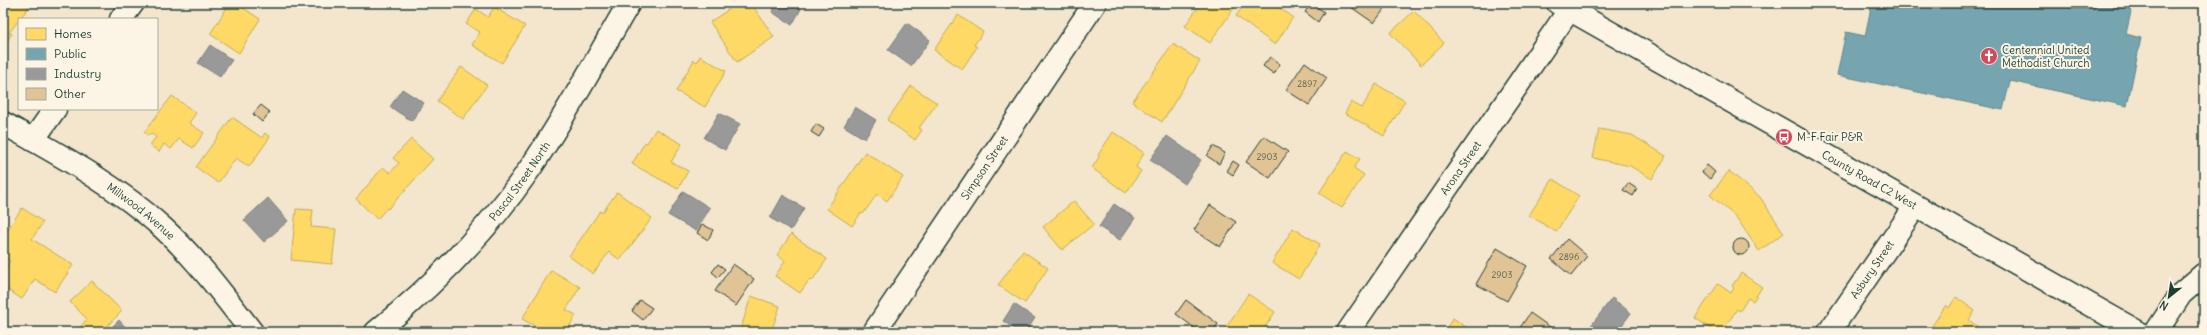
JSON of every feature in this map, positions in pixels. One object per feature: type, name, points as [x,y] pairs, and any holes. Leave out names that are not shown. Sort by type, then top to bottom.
[{"type":"street","points":[[122,18],[133,3]]},
{"type":"street","name":"Pascal Street North","points":[[376,332],[443,272],[489,222],[530,168],[567,111],[629,3]]},
{"type":"street","name":"Simpson Street","points":[[874,332],[1096,3]]},
{"type":"street","name":"County Road C2 West","points":[[1567,5],[1915,207],[2138,332]]},
{"type":"street","name":"Arona Street","points":[[1348,332],[1567,5]]},
{"type":"street","points":[[33,140],[55,110]]},
{"type":"street","name":"Millwood Avenue","points":[[3,123],[119,193],[162,228],[202,267],[252,332]]},
{"type":"street","name":"Asbury Street","points":[[1829,332],[1915,207]]},
{"type":"street","points":[[2156,332],[2181,294],[2204,274]]},
{"type":"building: Homes","points":[[3,3],[23,3],[29,7],[21,18],[18,18],[18,21],[9,33],[12,34],[6,42],[3,40]]},
{"type":"building: Homes","points":[[230,3],[236,3],[260,19],[239,53],[210,34]]},
{"type":"building: Homes","points":[[738,3],[751,3],[774,37],[737,62],[710,22]]},
{"type":"building: Homes","points":[[1201,3],[1226,3],[1234,8],[1210,43],[1185,26]]},
{"type":"building: Homes","points":[[1245,3],[1272,3],[1293,17],[1275,45],[1236,16]]},
{"type":"building: Homes","points":[[494,7],[525,26],[502,63],[472,45],[480,32],[466,24],[476,9],[488,17]]},
{"type":"building: Homes","points":[[1414,11],[1444,43],[1421,65],[1390,33]]},
{"type":"building: Homes","points":[[958,15],[983,32],[974,45],[977,47],[962,69],[934,50]]},
{"type":"building: Homes","points":[[1173,44],[1200,61],[1162,122],[1132,102]]},
{"type":"building: Homes","points":[[700,56],[726,71],[705,107],[676,91],[694,60],[697,62]]},
{"type":"building: Homes","points":[[461,67],[487,85],[463,119],[437,101]]},
{"type":"building: Homes","points":[[1376,84],[1405,101],[1384,136],[1345,113],[1351,102],[1362,108]]},
{"type":"building: Homes","points":[[911,86],[937,103],[919,128],[922,130],[915,140],[887,120]]},
{"type":"building: Homes","points":[[172,96],[196,113],[189,123],[204,133],[193,148],[179,139],[171,149],[164,144],[159,152],[150,145],[156,137],[151,133],[149,136],[144,132]]},
{"type":"building: Homes","points":[[232,117],[262,138],[265,133],[270,137],[249,167],[236,158],[218,183],[196,167]]},
{"type":"building: Homes","points":[[656,129],[682,144],[671,162],[688,171],[678,189],[632,164],[645,142],[647,143]]},
{"type":"building: Homes","points":[[1599,129],[1632,135],[1666,156],[1652,179],[1630,166],[1593,158]]},
{"type":"building: Homes","points":[[1113,132],[1144,153],[1136,167],[1141,171],[1126,193],[1092,168],[1099,157],[1098,155]]},
{"type":"building: Homes","points":[[411,139],[433,159],[388,209],[387,208],[377,219],[356,199],[383,167],[390,173],[399,163],[393,158]]},
{"type":"building: Homes","points":[[1347,151],[1360,159],[1354,168],[1364,175],[1342,208],[1319,193]]},
{"type":"building: Homes","points":[[865,152],[903,177],[887,201],[877,194],[863,214],[861,213],[852,226],[827,209]]},
{"type":"building: Homes","points":[[1729,171],[1760,197],[1784,233],[1759,251],[1736,217],[1710,195]]},
{"type":"building: Homes","points":[[1553,179],[1579,196],[1556,232],[1529,215]]},
{"type":"building: Homes","points":[[617,192],[652,218],[620,260],[609,252],[593,274],[569,256],[600,211],[602,213]]},
{"type":"building: Homes","points":[[1074,201],[1094,224],[1062,250],[1043,227]]},
{"type":"building: Homes","points":[[22,208],[43,222],[32,239],[73,265],[55,292],[35,279],[22,299],[3,287],[3,273],[10,261],[3,256],[3,237]]},
{"type":"building: Homes","points":[[296,209],[313,210],[311,227],[336,229],[332,264],[291,260]]},
{"type":"building: Homes","points":[[1293,228],[1320,244],[1299,279],[1272,263]]},
{"type":"building: Homes","points":[[791,234],[827,259],[812,281],[810,279],[800,293],[775,276],[785,261],[777,255]]},
{"type":"building: Homes","points":[[1023,251],[1048,268],[1025,303],[998,285]]},
{"type":"building: Homes","points":[[551,270],[580,287],[566,310],[576,315],[566,332],[532,332],[535,326],[522,319]]},
{"type":"building: Homes","points":[[1741,273],[1762,287],[1753,301],[1748,298],[1740,311],[1737,309],[1722,332],[1716,332],[1695,318],[1718,284],[1731,293],[1734,288],[1732,286]]},
{"type":"building: Homes","points":[[92,281],[122,311],[101,332],[76,332],[87,319],[70,302]]},
{"type":"building: Homes","points":[[1248,294],[1275,312],[1262,332],[1230,332],[1225,329]]},
{"type":"building: Homes","points":[[751,296],[780,306],[771,332],[740,332]]},
{"type":"building: Homes","points":[[1956,297],[1975,311],[1969,320],[1978,327],[1974,332],[1928,332],[1946,305],[1949,308]]},
{"type":"building: Homes","points":[[1453,318],[1473,332],[1444,332]]},
{"type":"building: Homes","points":[[985,327],[993,332],[982,332]]},
{"type":"building: Public","name":"Centennial United Methodist Church","points":[[1872,3],[2133,3],[2126,34],[2141,38],[2127,106],[2010,81],[2003,110],[1837,75],[1846,32],[1865,36]]},
{"type":"building: Industry","points":[[777,3],[792,3],[801,9],[792,25],[772,12]]},
{"type":"building: Industry","points":[[907,23],[930,40],[911,66],[888,50]]},
{"type":"building: Industry","points":[[210,45],[232,60],[220,77],[198,63]]},
{"type":"building: Industry","points":[[402,89],[424,103],[412,121],[390,107]]},
{"type":"building: Industry","points":[[855,107],[876,120],[865,139],[844,126]]},
{"type":"building: Industry","points":[[719,113],[740,124],[725,150],[704,138]]},
{"type":"building: Industry","points":[[1167,136],[1201,160],[1185,184],[1150,160]]},
{"type":"building: Industry","points":[[683,191],[710,208],[696,231],[668,215]]},
{"type":"building: Industry","points":[[783,195],[804,208],[791,230],[770,218]]},
{"type":"building: Industry","points":[[268,198],[288,221],[264,242],[244,220]]},
{"type":"building: Industry","points":[[1114,204],[1135,218],[1120,240],[1099,227]]},
{"type":"building: Industry","points":[[1612,298],[1631,313],[1617,332],[1613,332],[1607,328],[1604,332],[1597,332],[1590,327]]},
{"type":"building: Industry","points":[[1014,304],[1035,318],[1026,332],[1019,332],[1003,321]]},
{"type":"building: Industry","points":[[119,320],[130,332],[107,332]]},
{"type":"building: Other","points":[[1312,3],[1324,12],[1318,22],[1305,12]]},
{"type":"building: Other","points":[[1350,3],[1388,4],[1374,23],[1348,5]]},
{"type":"building: Other","points":[[1270,57],[1280,64],[1274,74],[1263,66]]},
{"type":"building: Other","points":[[1305,62],[1327,78],[1309,105],[1286,90]]},
{"type":"building: Other","points":[[261,105],[270,112],[262,122],[253,114]]},
{"type":"building: Other","points":[[816,124],[824,129],[819,137],[811,132]]},
{"type":"building: Other","points":[[1264,136],[1288,152],[1270,178],[1246,162]]},
{"type":"building: Other","points":[[1213,146],[1225,153],[1219,164],[1207,156]]},
{"type":"building: Other","points":[[1233,161],[1239,165],[1233,175],[1227,171]]},
{"type":"building: Other","points":[[1707,165],[1715,172],[1710,179],[1702,172]]},
{"type":"building: Other","points":[[1628,183],[1637,189],[1633,196],[1623,190]]},
{"type":"building: Other","points":[[1210,205],[1236,222],[1220,247],[1194,230]]},
{"type":"building: Other","points":[[702,224],[713,230],[708,240],[697,233]]},
{"type":"building: Other","points":[[1567,239],[1587,256],[1571,276],[1551,259]]},
{"type":"building: Other","points":[[1738,239],[1744,239],[1749,244],[1747,253],[1744,255],[1738,255],[1733,250],[1733,244]]},
{"type":"building: Other","points":[[1497,248],[1527,266],[1507,301],[1476,284]]},
{"type":"building: Other","points":[[718,264],[725,269],[718,277],[712,272]]},
{"type":"building: Other","points":[[733,264],[754,279],[736,306],[715,291]]},
{"type":"building: Other","points":[[640,300],[652,308],[643,320],[632,311]]},
{"type":"building: Other","points":[[1186,300],[1218,324],[1212,332],[1200,332],[1176,314]]},
{"type":"building: Other","points":[[1530,313],[1557,332],[1517,332]]},
{"type":"place","name":"Centennial United Methodist Church","points":[[1989,56]]},
{"type":"place","name":"M-F Fair P&R","points":[[1784,137]]}]
